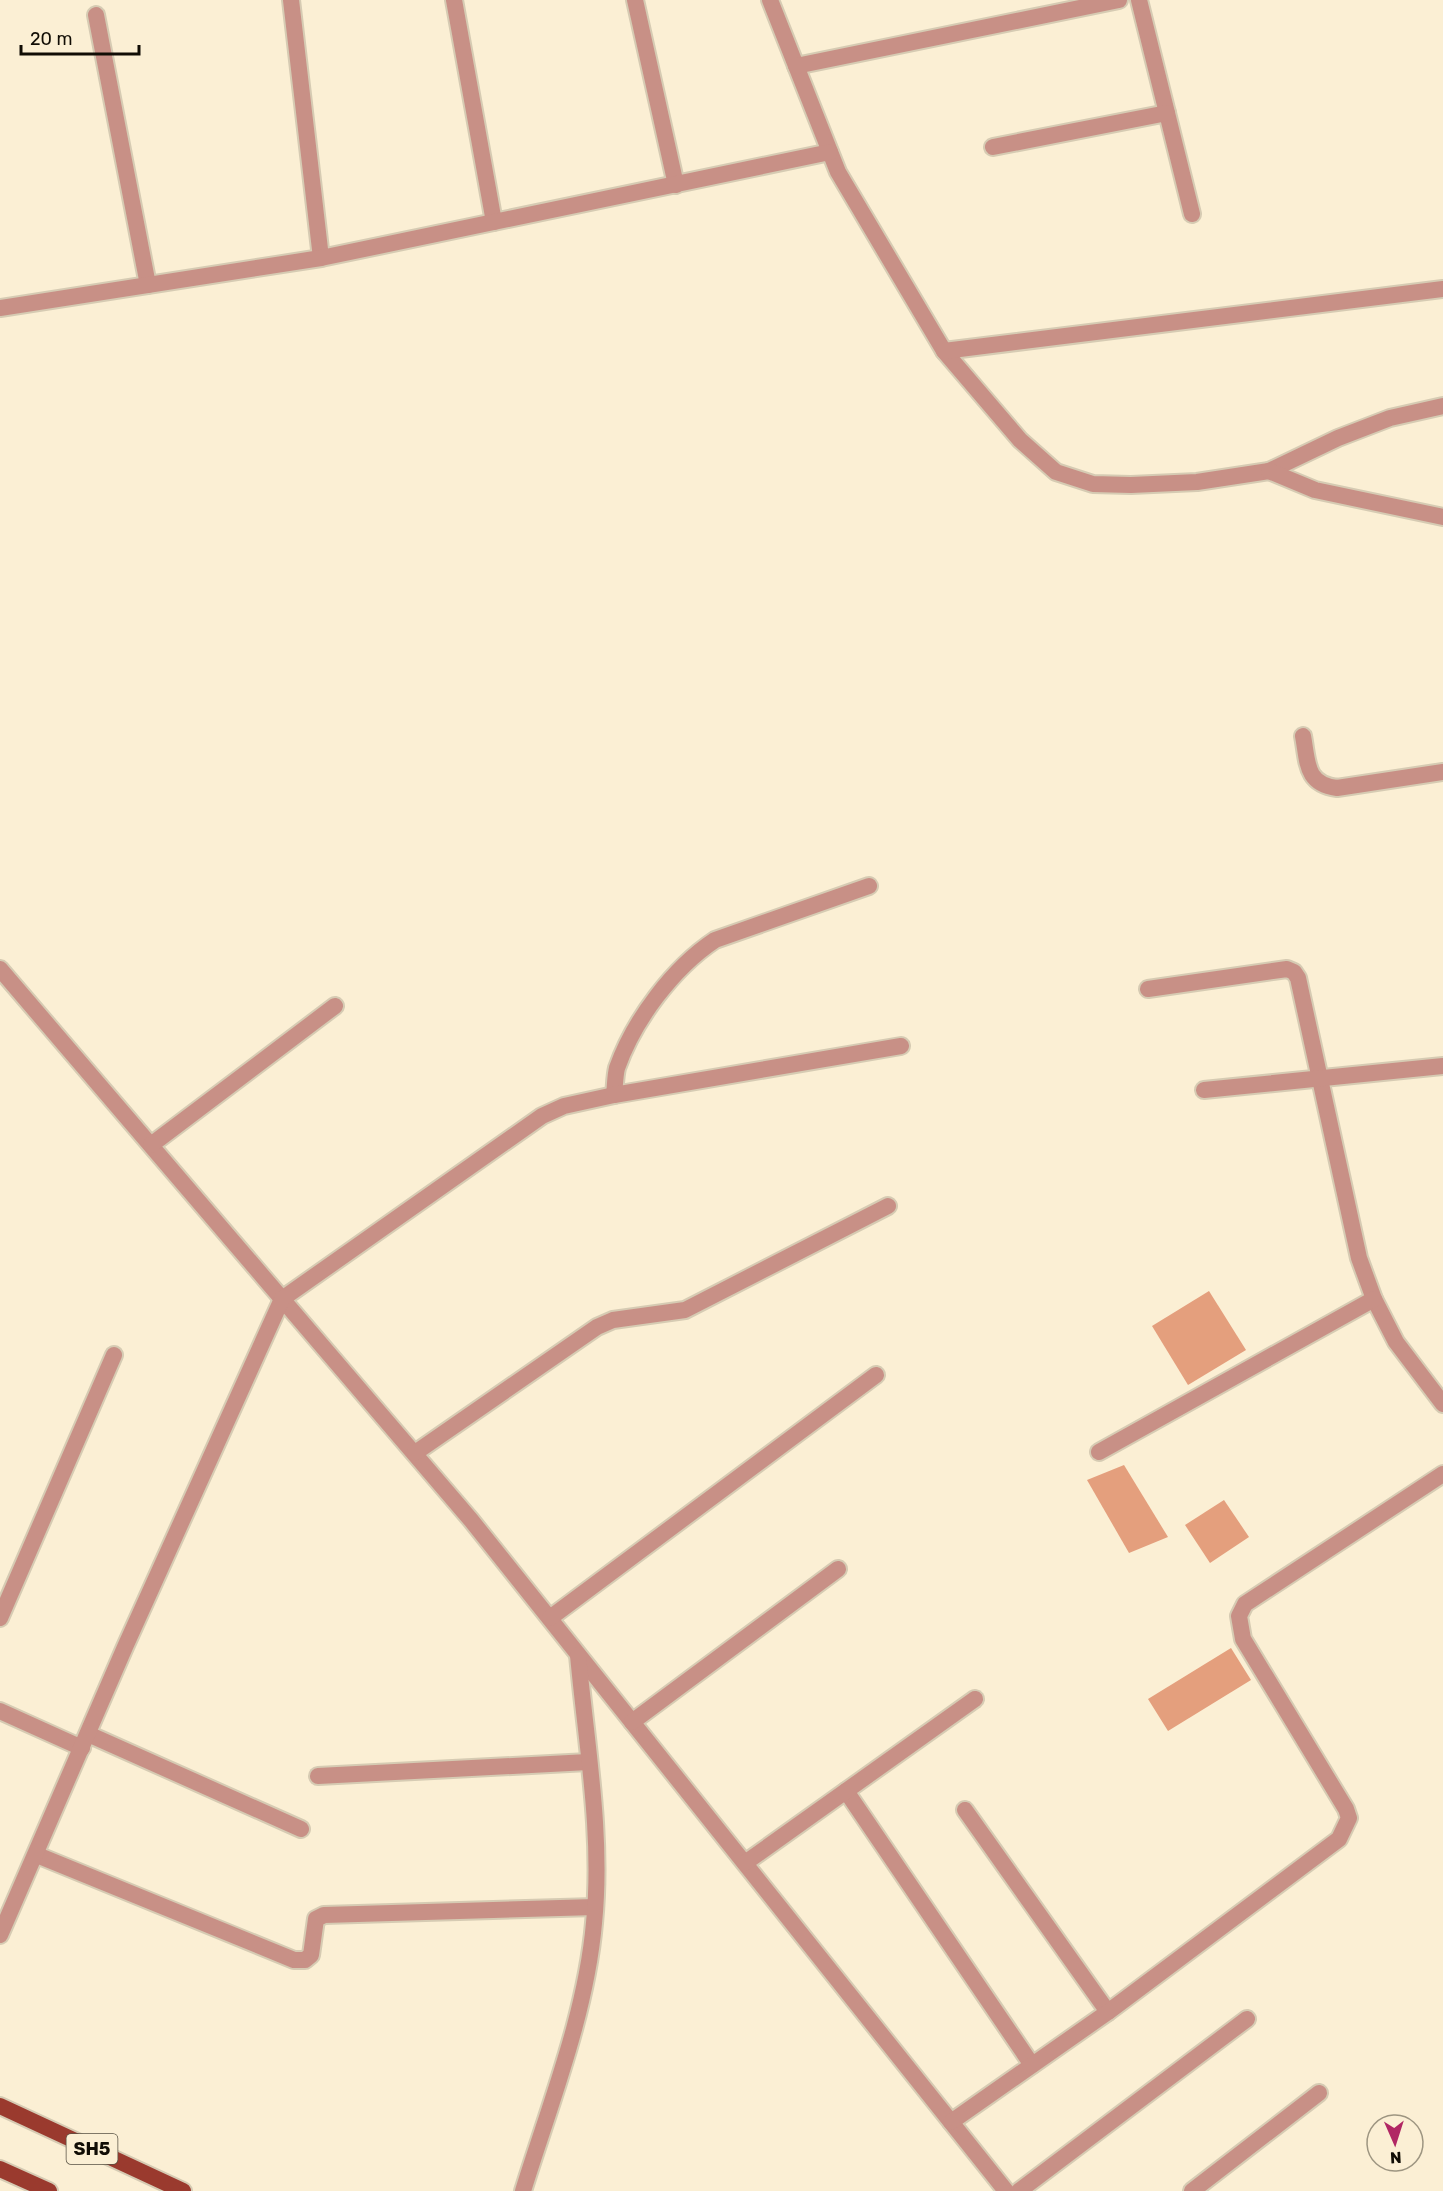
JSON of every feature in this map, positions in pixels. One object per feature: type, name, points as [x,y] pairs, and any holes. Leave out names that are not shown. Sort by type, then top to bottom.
[{"type":"main road","name":"SH5","points":[[0,2106],[183,2191]]},
{"type":"main road","points":[[0,2169],[49,2191]]},
{"type":"street","points":[[291,0],[321,258]]},
{"type":"street","points":[[454,0],[494,222]]},
{"type":"street","points":[[635,0],[676,185]]},
{"type":"street","points":[[770,0],[838,172],[944,351],[1020,440],[1056,472],[1093,484],[1131,485],[1197,482],[1269,471],[1338,438],[1390,418],[1443,406]]},
{"type":"street","points":[[796,66],[1119,0]]},
{"type":"street","points":[[1139,0],[1192,214]]},
{"type":"street","points":[[96,15],[148,285]]},
{"type":"street","points":[[993,147],[1167,113]]},
{"type":"street","points":[[0,308],[321,258],[830,152]]},
{"type":"street","points":[[944,351],[1443,289]]},
{"type":"street","points":[[1269,471],[1315,490],[1443,517]]},
{"type":"street","points":[[1303,736],[1311,774],[1316,783],[1326,787],[1337,788],[1443,772]]},
{"type":"street","points":[[614,1095],[616,1070],[629,1041],[652,1005],[692,955],[715,940],[869,885]]},
{"type":"street","points":[[0,969],[415,1453],[550,1618],[1006,2191]]},
{"type":"street","points":[[1148,989],[1287,969],[1294,972],[1298,978],[1359,1258],[1374,1299],[1396,1342],[1443,1404]]},
{"type":"street","points":[[151,1145],[335,1006]]},
{"type":"street","points":[[0,1935],[282,1299],[542,1116],[564,1107],[614,1095],[900,1046]]},
{"type":"street","points":[[1204,1090],[1443,1066]]},
{"type":"street","points":[[415,1453],[597,1327],[613,1320],[685,1310],[888,1206]]},
{"type":"street","points":[[1099,1452],[1374,1299]]},
{"type":"street","points":[[0,1618],[114,1355]]},
{"type":"street","points":[[550,1618],[876,1375]]},
{"type":"street","points":[[951,2122],[1108,2012],[1339,1839],[1349,1818],[1346,1809],[1243,1639],[1239,1616],[1245,1604],[1443,1474]]},
{"type":"street","points":[[632,1722],[838,1569]]},
{"type":"street","points":[[524,2191],[575,2024],[595,1907],[598,1861],[578,1654]]},
{"type":"street","points":[[745,1863],[975,1699]]},
{"type":"street","points":[[0,1711],[85,1741],[301,1829]]},
{"type":"street","points":[[318,1776],[588,1762]]},
{"type":"street","points":[[846,1791],[1032,2065]]},
{"type":"street","points":[[965,1810],[1108,2012]]},
{"type":"street","points":[[37,1855],[294,1960],[305,1960],[311,1955],[313,1925],[316,1918],[324,1915],[595,1907]]},
{"type":"street","points":[[1019,2191],[1247,2019]]},
{"type":"street","points":[[1192,2191],[1319,2093]]},
{"type":"building","points":[[1209,1291],[1246,1350],[1188,1385],[1152,1326]]},
{"type":"building","points":[[1124,1465],[1168,1537],[1129,1553],[1087,1480]]},
{"type":"building","points":[[1224,1500],[1249,1537],[1210,1563],[1185,1525]]},
{"type":"building","points":[[1231,1648],[1251,1680],[1168,1731],[1148,1699]]}]
